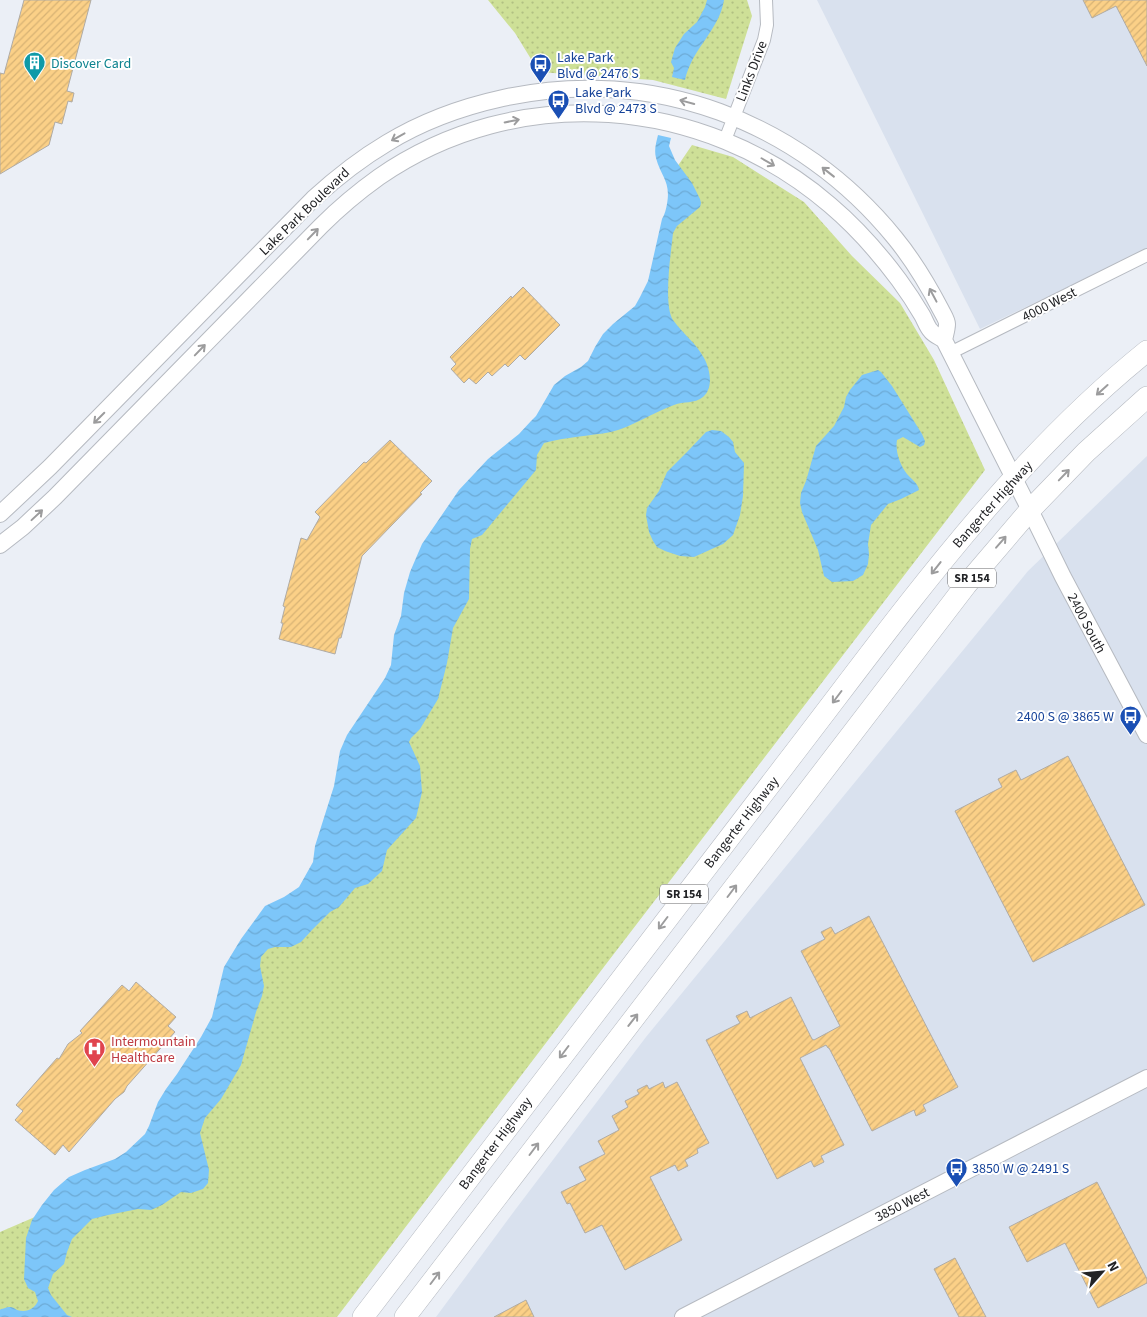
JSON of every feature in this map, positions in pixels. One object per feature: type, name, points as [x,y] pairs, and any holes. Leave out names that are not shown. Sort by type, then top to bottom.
[{"type":"highway","name":"Bangerter Highway","points":[[363,1317],[879,640],[949,552],[1014,479],[1078,412],[1147,351]]},
{"type":"highway","name":"SR 154","points":[[406,1317],[984,562],[1030,510],[1086,452],[1147,397]]},
{"type":"street","name":"Links Drive","points":[[725,140],[764,40],[767,25],[766,0]]},
{"type":"street","name":"Lake Park Boulevard","points":[[0,514],[57,460],[313,199],[346,170],[401,135],[442,116],[472,106],[526,93],[605,89],[654,94],[688,102],[734,117],[801,152],[836,178],[868,207],[898,241],[932,293],[947,323],[947,346]]},
{"type":"street","name":"Lake Park Boulevard","points":[[0,545],[50,502],[340,208],[360,190],[399,164],[434,146],[505,122],[556,115],[601,114],[642,117],[685,127],[725,140],[750,151],[778,167],[831,206],[867,241],[883,260],[911,297],[932,332],[947,346],[1030,510]]},
{"type":"street","name":"4000 West","points":[[947,346],[1147,254]]},
{"type":"street","name":"2400 South","points":[[1030,510],[1063,577],[1147,735]]},
{"type":"street","name":"3850 West","points":[[683,1317],[1147,1078]]},
{"type":"shaded area","points":[[817,0],[1147,0],[1147,249],[980,329]]},
{"type":"shaded area","points":[[1147,456],[1147,1317],[436,1317],[646,1037],[1028,571]]},
{"type":"green space","points":[[488,0],[747,0],[752,16],[726,99],[653,80],[539,72],[515,33]]},
{"type":"green space","points":[[692,145],[733,157],[804,202],[852,256],[900,303],[934,360],[985,470],[337,1317],[0,1317],[0,1232],[130,1176],[242,978],[323,867],[450,539],[656,297],[677,167]]},
{"type":"water","points":[[707,0],[724,0],[717,21],[693,58],[685,80],[672,77],[674,68],[671,62],[675,48],[684,34],[697,22]]},
{"type":"water","points":[[658,135],[671,138],[669,146],[675,160],[692,183],[701,203],[700,207],[677,226],[673,233],[669,265],[668,302],[673,320],[701,353],[706,362],[710,378],[709,389],[700,399],[674,405],[619,430],[544,443],[537,455],[536,470],[482,535],[472,539],[469,599],[453,628],[438,699],[420,729],[409,742],[420,766],[422,792],[416,818],[387,850],[382,871],[368,884],[355,888],[339,907],[330,912],[301,942],[291,947],[268,949],[261,957],[260,966],[264,986],[241,1065],[221,1099],[205,1118],[200,1133],[209,1170],[208,1183],[203,1189],[191,1193],[181,1192],[151,1210],[138,1209],[92,1219],[72,1239],[64,1264],[53,1274],[48,1288],[51,1295],[67,1315],[72,1317],[0,1317],[1,1309],[10,1307],[27,1311],[38,1301],[35,1292],[28,1288],[24,1279],[26,1238],[32,1220],[42,1205],[54,1190],[69,1177],[115,1159],[126,1152],[145,1134],[158,1102],[212,1017],[224,967],[241,939],[265,906],[299,887],[313,862],[315,846],[334,786],[340,751],[347,735],[385,678],[391,665],[394,635],[401,616],[404,593],[410,572],[422,544],[459,490],[488,459],[519,434],[536,416],[554,385],[588,361],[603,334],[635,306],[648,281],[667,204],[667,184],[655,155]]},
{"type":"water","points":[[878,370],[892,386],[925,441],[924,445],[920,447],[903,437],[897,440],[897,453],[900,462],[919,490],[888,504],[871,525],[868,544],[868,564],[863,575],[853,581],[832,582],[824,576],[818,550],[802,512],[800,503],[801,493],[816,446],[834,426],[850,390],[862,375]]},
{"type":"water","points":[[712,430],[721,431],[729,437],[733,442],[735,452],[744,463],[743,496],[740,515],[733,535],[723,544],[694,557],[680,556],[657,547],[649,532],[646,515],[647,508],[659,491],[667,472],[706,432]]},
{"type":"building","name":"Discover Card","points":[[24,0],[91,0],[67,91],[74,93],[72,102],[68,101],[62,124],[55,122],[49,145],[0,174],[0,73],[4,74]]},
{"type":"building","points":[[1083,0],[1147,0],[1147,66],[1116,6],[1092,18]]},
{"type":"building","points":[[523,287],[560,325],[525,360],[520,355],[508,367],[505,364],[492,376],[488,372],[476,384],[469,378],[464,383],[451,369],[456,364],[450,357],[511,296],[512,298]]},
{"type":"building","points":[[390,440],[432,481],[420,493],[422,494],[362,556],[341,638],[339,638],[335,654],[279,639],[285,607],[283,606],[301,538],[307,540],[320,517],[315,512],[364,462],[366,463]]},
{"type":"building","points":[[1068,756],[1145,905],[1033,962],[955,811],[1002,787],[998,779],[1016,770],[1021,780]]},
{"type":"building","points":[[869,916],[958,1087],[923,1105],[926,1111],[916,1116],[914,1110],[872,1131],[829,1048],[826,1045],[800,1058],[844,1145],[821,1156],[824,1162],[814,1167],[811,1161],[777,1179],[706,1040],[740,1023],[736,1016],[747,1011],[750,1018],[791,997],[812,1039],[814,1040],[840,1026],[801,951],[825,939],[821,932],[831,927],[835,934]]},
{"type":"building","name":"Intermountain Healthcare","points":[[136,982],[176,1017],[168,1026],[175,1032],[69,1152],[63,1145],[55,1155],[15,1120],[23,1111],[16,1105],[57,1058],[59,1059],[68,1044],[82,1033],[80,1031],[122,985],[129,991]]},
{"type":"building","points":[[663,1082],[665,1088],[677,1082],[709,1143],[697,1149],[698,1153],[685,1160],[688,1166],[678,1171],[675,1165],[650,1177],[682,1240],[625,1270],[602,1225],[585,1233],[570,1203],[567,1204],[561,1192],[586,1180],[579,1167],[605,1154],[598,1141],[619,1130],[612,1116],[628,1107],[625,1101],[639,1094],[637,1090],[647,1085],[649,1089]]},
{"type":"building","points":[[1097,1182],[1147,1279],[1147,1283],[1098,1308],[1065,1243],[1027,1262],[1009,1227]]},
{"type":"building","points":[[955,1258],[986,1317],[959,1317],[934,1269]]},
{"type":"building","points":[[526,1300],[534,1317],[494,1317]]},
{"type":"place","name":"Discover Card","points":[[35,82]]},
{"type":"place","name":"Lake Park Blvd @ 2476 S","points":[[541,84]]},
{"type":"place","name":"Lake Park Blvd @ 2473 S","points":[[559,119]]},
{"type":"place","name":"2400 S @ 3865 W","points":[[1130,735]]},
{"type":"place","name":"Intermountain Healthcare","points":[[95,1068]]},
{"type":"place","name":"3850 W @ 2491 S","points":[[956,1187]]}]
